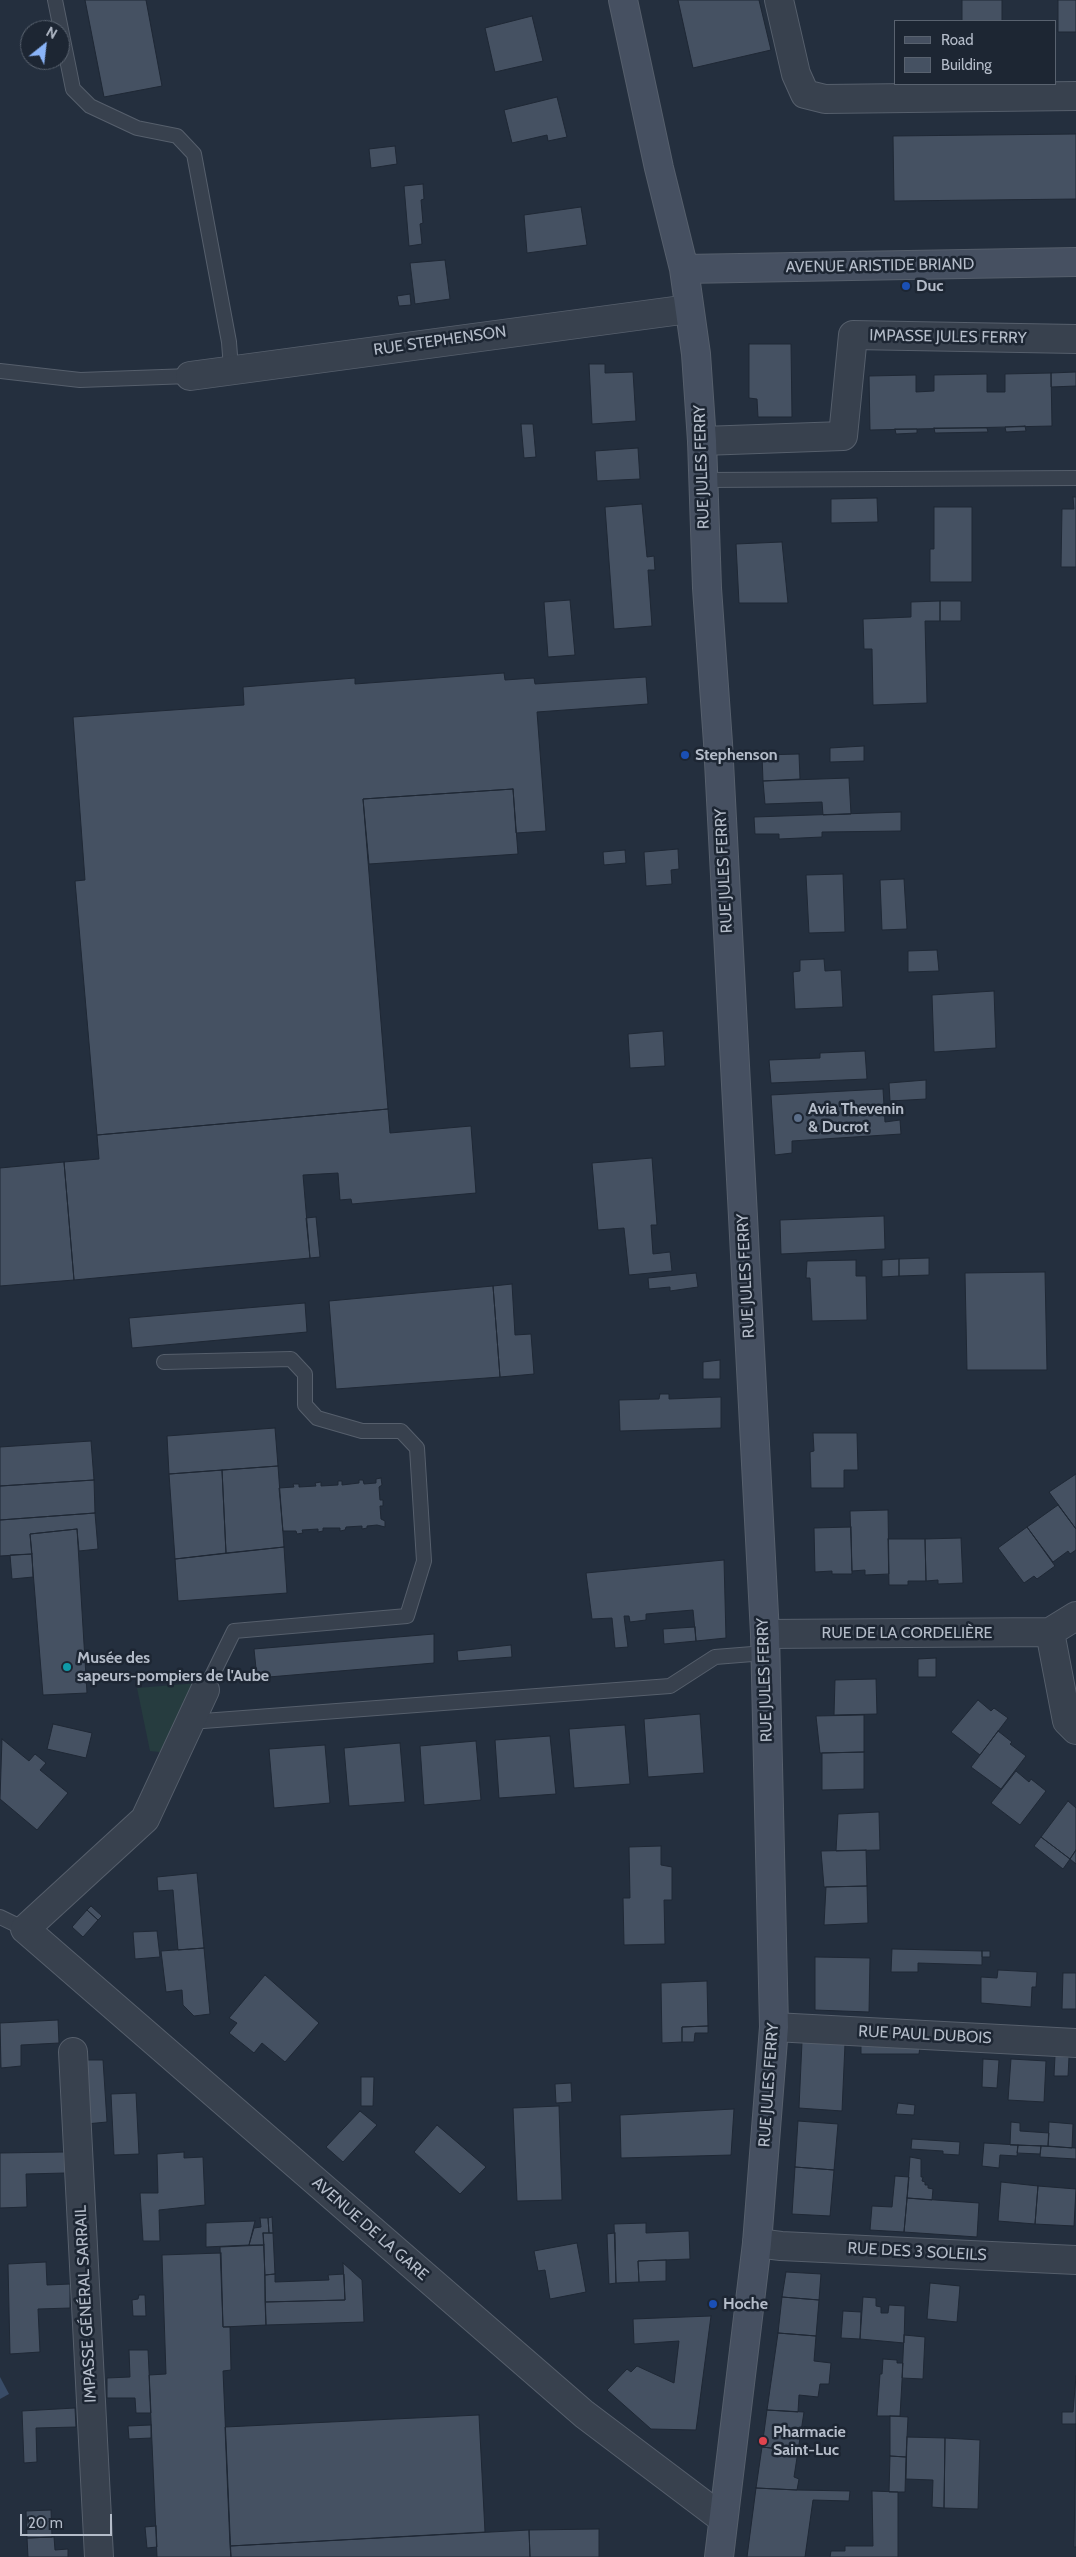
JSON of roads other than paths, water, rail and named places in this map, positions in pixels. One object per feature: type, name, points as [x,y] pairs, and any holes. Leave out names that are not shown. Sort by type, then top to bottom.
[{"type":"street","name":"RUE JULES FERRY","points":[[623,0],[659,168],[684,269],[696,354],[702,441],[707,588],[718,753],[765,1644],[774,2027],[757,2243],[719,2557]]},
{"type":"street","points":[[779,0],[796,74],[805,94],[825,99],[1076,96]]},
{"type":"street","name":"AVENUE ARISTIDE BRIAND","points":[[684,269],[1076,262]]},
{"type":"street","name":"RUE STEPHENSON","points":[[190,376],[689,309]]},
{"type":"street","name":"IMPASSE JULES FERRY","points":[[702,441],[843,436],[853,335],[1076,339]]},
{"type":"street","points":[[1076,1616],[1050,1632],[1068,1721],[1076,1730]]},
{"type":"street","name":"RUE DE LA CORDELIÈRE","points":[[765,1644],[1050,1632]]},
{"type":"street","points":[[25,1929],[145,1819],[205,1690]]},
{"type":"street","name":"AVENUE DE LA GARE","points":[[25,1929],[584,2414],[723,2519]]},
{"type":"street","name":"RUE PAUL DUBOIS","points":[[774,2027],[1076,2043]]},
{"type":"street","name":"IMPASSE GÉNÉRAL SARRAIL","points":[[73,2052],[99,2557]]},
{"type":"street","name":"RUE DES 3 SOLEILS","points":[[757,2243],[781,2246],[1076,2260]]},
{"type":"lane","points":[[55,0],[73,89],[90,106],[137,128],[177,136],[194,154],[229,342],[231,369]]},
{"type":"lane","points":[[0,371],[80,380],[190,376]]},
{"type":"lane","points":[[703,480],[1076,478]]},
{"type":"lane","points":[[164,1362],[292,1358],[305,1374],[305,1405],[317,1418],[362,1432],[401,1431],[417,1448],[424,1561],[407,1616],[234,1631],[205,1690]]},
{"type":"lane","points":[[190,1722],[670,1686],[715,1657],[765,1644]]},
{"type":"lane","points":[[0,1917],[25,1929]]},
{"type":"water","points":[[0,2377],[9,2394],[0,2399]]},
{"type":"place","name":"Duc","points":[[906,286]]},
{"type":"place","name":"Stephenson","points":[[685,755]]},
{"type":"place","name":"Avia Thevenin & Ducrot","points":[[798,1118]]},
{"type":"place","name":"Musée des sapeurs-pompiers de l'Aube","points":[[67,1667]]},
{"type":"place","name":"Hoche","points":[[713,2304]]},
{"type":"place","name":"Pharmacie Saint-Luc","points":[[763,2441]]}]
